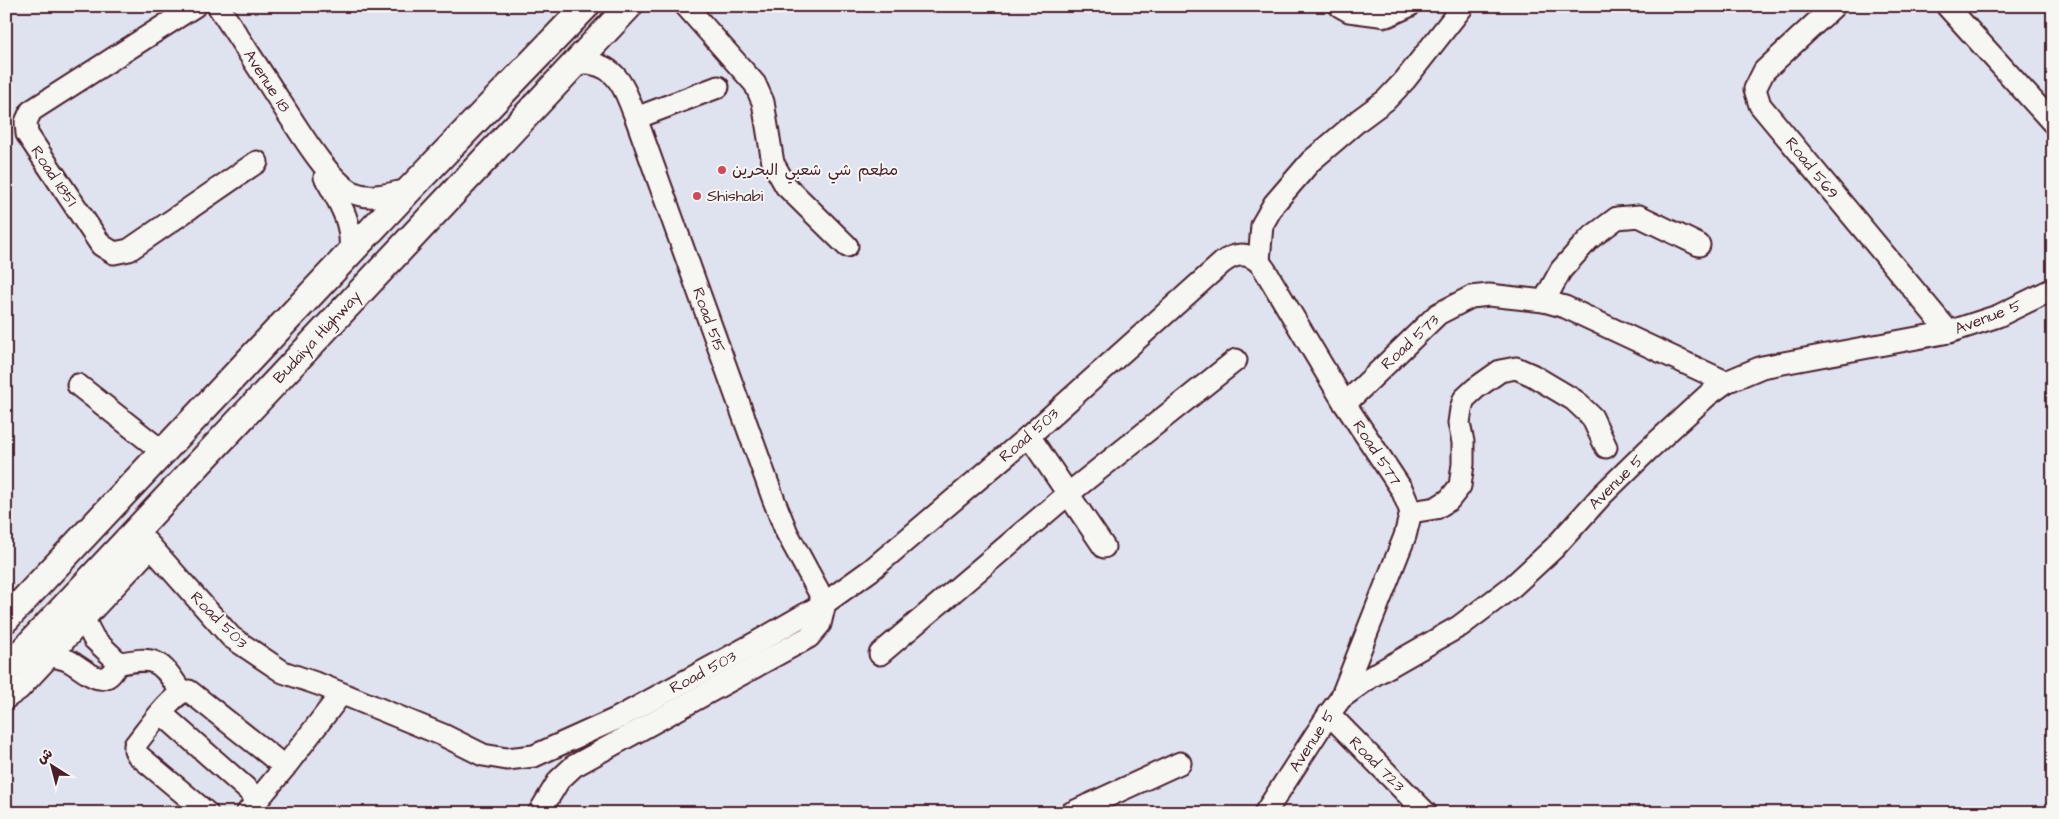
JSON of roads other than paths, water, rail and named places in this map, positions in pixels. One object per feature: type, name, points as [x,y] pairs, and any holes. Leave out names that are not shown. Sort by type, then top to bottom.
[{"type":"main road","name":"Budaiya Highway","points":[[6,619],[408,190],[586,6]]},
{"type":"main road","name":"Budaiya Highway","points":[[6,669],[144,538],[629,6]]},
{"type":"street","name":"Road 1851","points":[[195,6],[31,111],[26,122],[27,134],[101,245],[114,253],[128,250],[257,162]]},
{"type":"street","name":"Avenue 18","points":[[218,6],[316,156],[338,180],[352,192],[372,196],[408,190]]},
{"type":"street","points":[[686,6],[741,66],[760,92],[767,123],[770,151],[778,175],[786,186],[847,246]]},
{"type":"street","points":[[1340,6],[1349,11],[1386,16],[1409,6]]},
{"type":"street","points":[[1259,261],[1262,225],[1274,204],[1311,161],[1359,120],[1386,100],[1405,80],[1463,6]]},
{"type":"street","name":"Road 569","points":[[1834,6],[1764,71],[1754,89],[1760,105],[1949,332]]},
{"type":"street","points":[[1947,6],[2053,123]]},
{"type":"street","name":"Road 515","points":[[575,64],[594,64],[603,67],[617,76],[622,83],[773,498],[787,533],[825,603]]},
{"type":"street","points":[[636,118],[718,87]]},
{"type":"street","name":"Avenue 18","points":[[316,156],[323,174],[345,211],[350,231],[350,252]]},
{"type":"street","points":[[1544,300],[1561,270],[1589,239],[1617,218],[1639,216],[1699,245]]},
{"type":"street","name":"Road 503","points":[[144,538],[231,637],[283,672],[443,735],[483,755],[507,759],[534,756],[616,718],[750,646],[825,603],[871,570],[1029,436],[1222,262],[1237,254],[1246,254],[1259,261]]},
{"type":"street","name":"Road 577","points":[[1259,261],[1344,404],[1402,490],[1411,512]]},
{"type":"street","name":"Avenue 5","points":[[1265,813],[1335,706],[1368,678],[1460,626],[1513,586],[1554,548],[1602,495],[1648,450],[1708,395],[1726,382],[1762,367],[1949,332],[1998,316],[2053,289]]},
{"type":"street","name":"Road 573","points":[[1344,404],[1438,314],[1471,297],[1489,295],[1544,300],[1565,307],[1726,382]]},
{"type":"street","points":[[880,654],[1068,494],[1236,360]]},
{"type":"street","points":[[1335,706],[1405,536],[1411,512],[1436,508],[1449,500],[1460,486],[1463,442],[1459,423],[1460,409],[1464,399],[1476,388],[1500,372],[1516,368],[1532,375],[1574,400],[1592,417],[1606,447]]},
{"type":"street","points":[[78,385],[163,452]]},
{"type":"street","points":[[1029,436],[1104,547]]},
{"type":"street","points":[[6,698],[19,689],[84,620],[144,538]]},
{"type":"street","points":[[539,813],[559,780],[574,766],[809,637],[820,624],[825,603]]},
{"type":"street","points":[[84,620],[94,640],[113,657],[117,664]]},
{"type":"street","points":[[50,655],[70,662],[95,678],[104,678],[113,672],[117,664]]},
{"type":"street","points":[[117,664],[148,660],[156,663],[168,673],[181,692]]},
{"type":"street","points":[[206,813],[138,755],[135,750],[135,745],[181,692],[189,691],[285,767]]},
{"type":"street","points":[[161,713],[252,806],[285,767],[341,694]]},
{"type":"street","name":"Road 723","points":[[1335,706],[1426,813]]},
{"type":"street","points":[[1071,813],[1180,763]]},
{"type":"place","name":"مطعم شي شعبي البحرين","points":[[722,170]]},
{"type":"place","name":"Shishabi","points":[[697,196]]}]
